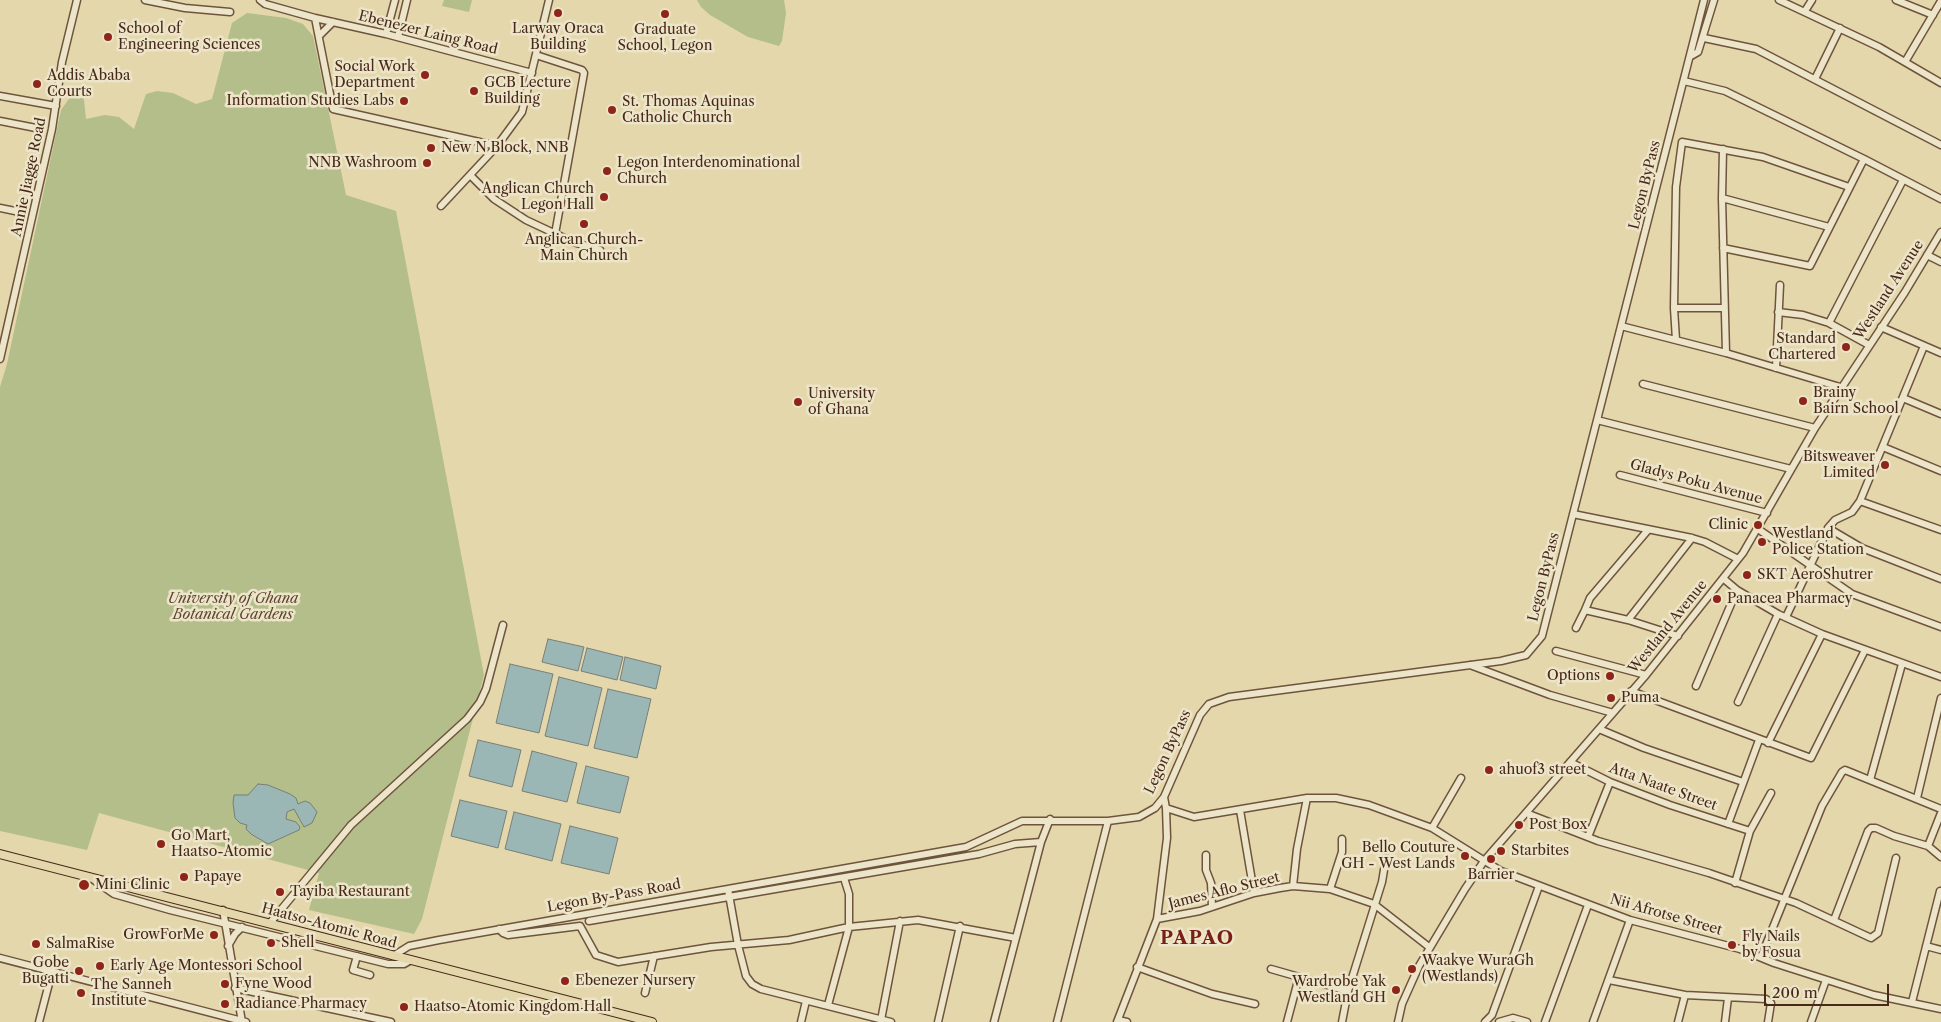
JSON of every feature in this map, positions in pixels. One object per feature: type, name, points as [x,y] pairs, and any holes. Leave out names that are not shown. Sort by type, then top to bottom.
[{"type":"main road","name":"Haatso-Atomic Road","points":[[0,854],[652,1022]]},
{"type":"street","name":"Annie Jiagge Road","points":[[0,359],[17,293],[56,106],[62,62],[77,0]]},
{"type":"street","points":[[145,0],[185,8],[230,12]]},
{"type":"street","name":"Ebenezer Laing Road","points":[[260,0],[265,4],[315,18],[398,37],[532,73]]},
{"type":"street","points":[[386,34],[395,0]]},
{"type":"street","points":[[398,37],[407,0]]},
{"type":"street","points":[[442,206],[497,146],[522,112],[549,0]]},
{"type":"street","name":"Legon ByPass","points":[[844,874],[966,848],[1022,821],[1050,819],[1108,821],[1138,817],[1155,808],[1164,797],[1200,714],[1209,704],[1230,697],[1501,661],[1526,655],[1542,636],[1704,0]]},
{"type":"street","points":[[1691,56],[1698,52],[1704,38],[1714,0]]},
{"type":"street","points":[[1779,0],[1840,28],[1941,83]]},
{"type":"street","points":[[1805,11],[1812,0]]},
{"type":"street","points":[[1896,0],[1933,15]]},
{"type":"street","points":[[1905,62],[1941,1]]},
{"type":"street","points":[[315,18],[333,109],[497,146]]},
{"type":"street","points":[[319,36],[333,22]]},
{"type":"street","points":[[1815,79],[1840,28]]},
{"type":"street","points":[[1704,38],[1749,46],[1941,145]]},
{"type":"street","points":[[536,56],[582,70],[584,73],[555,234]]},
{"type":"street","points":[[1684,81],[1725,91],[1941,198]]},
{"type":"street","points":[[0,96],[56,106]]},
{"type":"street","points":[[0,121],[36,128]]},
{"type":"street","points":[[1669,140],[1723,149],[1798,168],[1849,187]]},
{"type":"street","points":[[1676,340],[1674,308],[1677,167],[1682,142]]},
{"type":"street","points":[[1723,149],[1722,198],[1726,353]]},
{"type":"street","points":[[1723,248],[1810,266],[1864,159]]},
{"type":"street","points":[[470,175],[494,199],[508,209],[555,234],[600,250]]},
{"type":"street","points":[[1829,323],[1903,180]]},
{"type":"street","points":[[1722,198],[1830,227]]},
{"type":"street","points":[[0,208],[20,212]]},
{"type":"street","name":"Westland Avenue","points":[[1398,1022],[1406,993],[1429,947],[1484,861],[1646,675],[1724,579],[1758,529],[1840,387],[1881,327],[1941,232]]},
{"type":"street","points":[[1927,255],[1941,262]]},
{"type":"street","points":[[1776,368],[1780,285]]},
{"type":"street","points":[[1674,308],[1724,308]]},
{"type":"street","points":[[1778,312],[1803,315],[1829,323],[1869,345]]},
{"type":"street","points":[[1621,326],[1726,353],[1840,387]]},
{"type":"street","points":[[1881,327],[1941,353]]},
{"type":"street","points":[[1786,617],[1828,528],[1835,520],[1852,512],[1860,501],[1924,346]]},
{"type":"street","points":[[1643,384],[1815,428]]},
{"type":"street","points":[[1903,398],[1941,414]]},
{"type":"street","points":[[1597,420],[1791,469]]},
{"type":"street","points":[[1883,447],[1941,471]]},
{"type":"street","name":"Gladys Poku Avenue","points":[[1620,475],[1767,513]]},
{"type":"street","points":[[1860,501],[1941,530]]},
{"type":"street","points":[[1573,514],[1692,538],[1705,542],[1738,559]]},
{"type":"street","points":[[1828,528],[1862,548],[1941,579]]},
{"type":"street","points":[[1758,529],[1809,566],[1858,597],[1941,627]]},
{"type":"street","points":[[1576,628],[1590,598],[1648,530]]},
{"type":"street","points":[[1628,620],[1692,538]]},
{"type":"street","points":[[1724,579],[1737,590],[1778,614],[1822,634],[1941,677]]},
{"type":"street","points":[[1696,686],[1737,590]]},
{"type":"street","points":[[1585,610],[1628,620],[1678,636]]},
{"type":"street","points":[[1738,702],[1778,614]]},
{"type":"street","points":[[270,923],[351,825],[471,713],[486,689],[503,626]]},
{"type":"street","points":[[1768,743],[1822,634]]},
{"type":"street","points":[[1631,691],[1808,758],[1814,756],[1865,650]]},
{"type":"street","points":[[1556,651],[1646,675]]},
{"type":"street","points":[[1468,664],[1550,695],[1613,712]]},
{"type":"street","points":[[1870,780],[1902,664]]},
{"type":"street","points":[[1917,798],[1941,698]]},
{"type":"street","points":[[1599,728],[1637,745],[1743,782]]},
{"type":"street","points":[[1728,824],[1759,740]]},
{"type":"street","name":"Atta Naate Street","points":[[1570,762],[1610,782],[1670,805],[1750,831]]},
{"type":"street","points":[[1761,957],[1822,806],[1838,775],[1845,770],[1917,798],[1941,811],[1928,846]]},
{"type":"street","points":[[1432,828],[1461,778]]},
{"type":"street","points":[[1588,838],[1610,782]]},
{"type":"street","points":[[1735,883],[1750,831],[1771,793]]},
{"type":"street","points":[[1127,1022],[1118,1021],[1137,967],[1157,919],[1167,838],[1164,797]]},
{"type":"street","points":[[1293,886],[1297,849],[1307,798]]},
{"type":"street","name":"Nii Afrotse Street","points":[[1166,808],[1194,817],[1307,798],[1336,798],[1396,813],[1432,828],[1501,871],[1588,905],[1630,920],[1740,949],[1874,995],[1941,1008]]},
{"type":"street","points":[[1240,810],[1254,893]]},
{"type":"street","points":[[1526,813],[1588,838],[1709,873],[1783,899],[1834,920],[1866,937],[1877,936],[1896,858]]},
{"type":"street","points":[[994,1022],[1041,842],[1050,819]]},
{"type":"street","points":[[1057,1022],[1108,821]]},
{"type":"street","points":[[1834,920],[1868,831],[1876,828],[1894,836],[1928,846],[1941,856]]},
{"type":"street","points":[[1330,889],[1343,847],[1342,839]]},
{"type":"street","points":[[589,921],[730,898],[844,874],[979,854],[1015,844],[1041,842]]},
{"type":"street","points":[[1206,855],[1206,870],[1211,883],[1212,907]]},
{"type":"street","points":[[1342,1022],[1348,991],[1382,882],[1386,858]]},
{"type":"street","points":[[828,1005],[849,927],[848,894],[844,874]]},
{"type":"street","name":"Legon By-Pass Road","points":[[393,956],[409,946],[499,929],[728,889],[844,874]]},
{"type":"street","points":[[90,877],[106,890],[124,898],[395,965],[404,964],[411,960]]},
{"type":"street","name":"James Aflo Street","points":[[1157,919],[1177,917],[1254,893],[1293,886],[1330,889],[1374,904],[1429,947]]},
{"type":"street","points":[[1485,1022],[1492,1015],[1539,886]]},
{"type":"street","points":[[728,889],[738,945],[746,976],[752,984],[806,1001],[890,1022]]},
{"type":"street","points":[[1912,1002],[1940,890]]},
{"type":"street","points":[[1545,1022],[1588,905]]},
{"type":"street","points":[[0,958],[229,1020],[243,1021],[235,988],[223,910]]},
{"type":"street","points":[[499,929],[503,934],[508,935],[577,925],[584,929],[596,955],[618,962],[711,947],[790,940],[849,927],[900,921],[925,920],[1016,938]]},
{"type":"street","points":[[1593,1022],[1630,920]]},
{"type":"street","points":[[881,1020],[900,921]]},
{"type":"street","points":[[938,1022],[960,926]]},
{"type":"street","points":[[228,946],[242,927]]},
{"type":"street","points":[[1926,946],[1941,950]]},
{"type":"street","points":[[356,956],[353,970],[370,975]]},
{"type":"street","points":[[645,993],[654,956]]},
{"type":"street","points":[[1137,967],[1212,994],[1255,1004]]},
{"type":"street","points":[[1271,968],[1348,991]]},
{"type":"street","points":[[39,1022],[52,972]]},
{"type":"street","points":[[1287,1022],[1298,977]]},
{"type":"street","points":[[1609,980],[1685,995],[1770,1000],[1768,1022]]},
{"type":"street","points":[[1811,1022],[1826,980]]},
{"type":"street","points":[[235,988],[392,1022]]},
{"type":"street","points":[[1678,1022],[1685,995]]},
{"type":"street","points":[[1725,1022],[1728,998]]},
{"type":"street","points":[[801,1022],[806,1001]]},
{"type":"street","points":[[1492,1015],[1499,1022],[1512,1018],[1527,1022]]},
{"type":"green space","points":[[444,0],[472,0],[469,12],[442,6]]},
{"type":"green space","points":[[697,0],[784,0],[786,13],[782,41],[779,46],[748,37],[710,15],[701,7]]},
{"type":"green space","name":"University of Ghana Botanical Gardens","points":[[247,13],[286,18],[303,24],[313,36],[346,195],[396,211],[484,675],[422,919],[414,934],[309,910],[319,873],[99,813],[87,850],[0,831],[0,387],[7,364],[61,110],[78,86],[83,91],[86,119],[105,115],[119,117],[134,129],[146,94],[157,91],[173,93],[196,104],[212,99],[232,23]]},
{"type":"green space","points":[[139,876],[162,881],[165,890],[133,884],[131,879]]},
{"type":"water","points":[[548,639],[584,647],[578,671],[542,662]]},
{"type":"water","points":[[587,648],[623,657],[617,680],[581,671]]},
{"type":"water","points":[[625,657],[661,666],[656,689],[620,680]]},
{"type":"water","points":[[510,664],[553,674],[539,733],[496,723]]},
{"type":"water","points":[[559,677],[602,688],[588,746],[545,736]]},
{"type":"water","points":[[608,689],[651,699],[637,758],[594,748]]},
{"type":"water","points":[[478,740],[521,750],[512,787],[469,776]]},
{"type":"water","points":[[532,751],[577,763],[567,802],[522,791]]},
{"type":"water","points":[[586,766],[629,777],[620,813],[577,803]]},
{"type":"water","points":[[258,784],[268,785],[290,794],[296,798],[298,804],[305,801],[310,803],[317,812],[312,823],[304,827],[294,809],[287,812],[286,819],[296,822],[300,827],[299,830],[268,844],[251,834],[246,829],[247,825],[240,823],[235,818],[234,795],[248,795]]},
{"type":"water","points":[[460,800],[507,811],[498,848],[451,836]]},
{"type":"water","points":[[514,812],[561,824],[552,861],[505,849]]},
{"type":"water","points":[[570,826],[618,838],[609,874],[561,863]]},
{"type":"place","name":"Larway Oraca Building","points":[[558,13]]},
{"type":"place","name":"Graduate School, Legon","points":[[665,14]]},
{"type":"place","name":"School of Engineering Sciences","points":[[108,37]]},
{"type":"place","name":"Social Work Department","points":[[425,75]]},
{"type":"place","name":"Addis Ababa Courts","points":[[37,84]]},
{"type":"place","name":"GCB Lecture Building","points":[[474,91]]},
{"type":"place","name":"Information Studies Labs","points":[[404,101]]},
{"type":"place","name":"St. Thomas Aquinas Catholic Church","points":[[612,110]]},
{"type":"place","name":"New N Block, NNB","points":[[431,148]]},
{"type":"place","name":"NNB Washroom","points":[[427,163]]},
{"type":"place","name":"Legon Interdenominational Church","points":[[607,171]]},
{"type":"place","name":"Anglican Church Legon Hall","points":[[604,197]]},
{"type":"place","name":"Anglican Church- Main Church","points":[[584,224]]},
{"type":"place","name":"Standard Chartered","points":[[1846,347]]},
{"type":"place","name":"Brainy Bairn School","points":[[1803,401]]},
{"type":"place","name":"University of Ghana","points":[[798,402]]},
{"type":"place","name":"Bitsweaver Limited","points":[[1885,465]]},
{"type":"place","name":"Clinic","points":[[1758,525]]},
{"type":"place","name":"Westland Police Station","points":[[1762,542]]},
{"type":"place","name":"SKT AeroShutrer","points":[[1747,575]]},
{"type":"place","name":"Panacea Pharmacy","points":[[1717,599]]},
{"type":"place","name":"Options","points":[[1610,676]]},
{"type":"place","name":"Puma","points":[[1611,698]]},
{"type":"place","name":"ahuof3 street","points":[[1489,770]]},
{"type":"place","name":"Post Box","points":[[1519,825]]},
{"type":"place","name":"Go Mart, Haatso-Atomic","points":[[161,844]]},
{"type":"place","name":"Starbites","points":[[1501,851]]},
{"type":"place","name":"Bello Couture GH - West Lands","points":[[1465,856]]},
{"type":"place","name":"Barrier","points":[[1491,859]]},
{"type":"place","name":"Papaye","points":[[184,877]]},
{"type":"place","name":"Mini Clinic","points":[[84,885]]},
{"type":"place","name":"Tayiba Restaurant","points":[[280,892]]},
{"type":"place","name":"GrowForMe","points":[[214,935]]},
{"type":"place","name":"Shell","points":[[271,943]]},
{"type":"place","name":"SalmaRise","points":[[36,944]]},
{"type":"place","name":"Fly Nails by Fosua","points":[[1732,945]]},
{"type":"place","name":"Early Age Montessori School","points":[[100,966]]},
{"type":"place","name":"Waakye WuraGh (Westlands)","points":[[1412,969]]},
{"type":"place","name":"Gobe Bugatti","points":[[79,971]]},
{"type":"place","name":"Ebenezer Nursery","points":[[565,981]]},
{"type":"place","name":"Fyne Wood","points":[[225,984]]},
{"type":"place","name":"Wardrobe Yak Westland GH","points":[[1396,990]]},
{"type":"place","name":"The Sanneh Institute","points":[[81,993]]},
{"type":"place","name":"Radiance Pharmacy","points":[[225,1004]]},
{"type":"place","name":"Haatso-Atomic Kingdom Hall","points":[[404,1007]]},
{"type":"district","name":"PAPAO","points":[[1197,939]]}]
